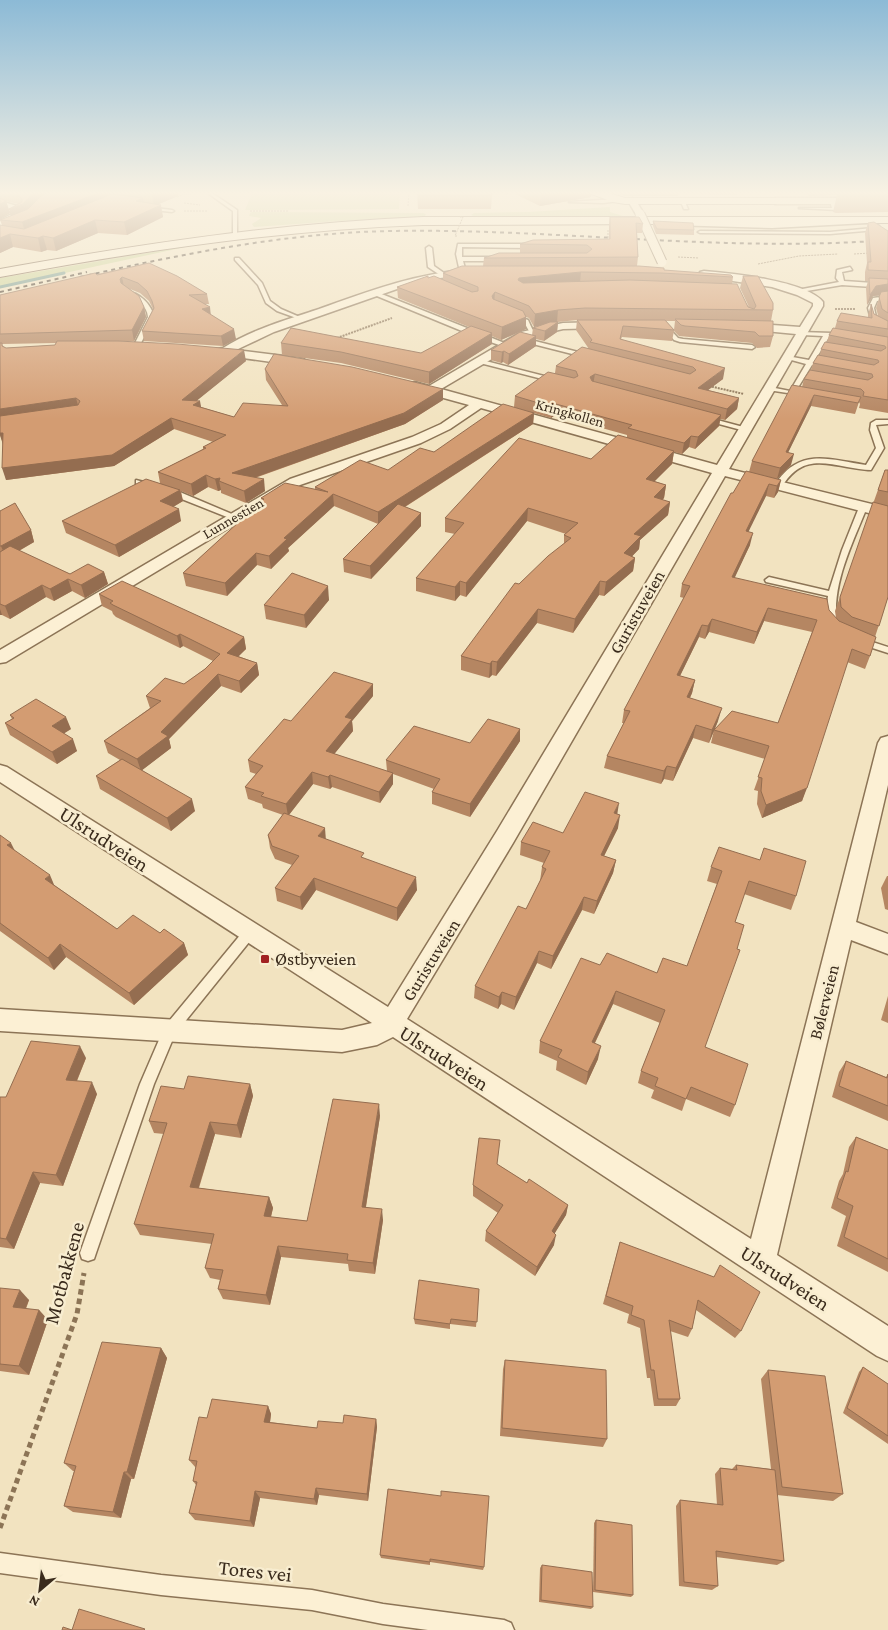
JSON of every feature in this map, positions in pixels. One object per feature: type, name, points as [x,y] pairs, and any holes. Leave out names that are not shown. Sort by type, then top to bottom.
[{"type":"main road","points":[[0,273],[36,267]]},
{"type":"street","points":[[226,351],[300,319],[424,277],[464,272],[484,272]]},
{"type":"street","points":[[697,273],[795,290]]},
{"type":"street","name":"Guristuveien","points":[[391,1024],[501,845],[818,306],[818,302],[814,298],[795,290]]},
{"type":"street","points":[[431,390],[516,338],[532,332],[571,325],[616,325]]},
{"type":"street","points":[[658,325],[682,325]]},
{"type":"street","points":[[730,326],[769,327],[802,332]]},
{"type":"street","points":[[206,350],[226,351],[310,364]]},
{"type":"street","name":"Kringkollen","points":[[404,383],[720,471],[888,513]]},
{"type":"street","name":"Lunnestien","points":[[0,658],[235,517],[306,478],[335,466],[409,443],[433,433],[455,421],[479,404]]},
{"type":"street","name":"Bølerveien","points":[[760,1262],[888,743]]},
{"type":"street","name":"Ulsrudveien","points":[[0,772],[888,1344]]},
{"type":"street","points":[[843,927],[888,944]]},
{"type":"street","points":[[0,1020],[342,1041],[377,1034],[391,1024]]},
{"type":"lane","points":[[244,267],[260,284],[268,302],[279,310],[300,319]]},
{"type":"lane","points":[[433,267],[442,274]]},
{"type":"lane","points":[[462,267],[464,272]]},
{"type":"lane","points":[[842,283],[839,278],[839,271],[850,269]]},
{"type":"lane","points":[[424,277],[434,284]]},
{"type":"lane","points":[[795,290],[842,283],[888,286]]},
{"type":"lane","points":[[126,290],[146,304],[151,311],[151,317],[137,347]]},
{"type":"lane","points":[[374,294],[505,345]]},
{"type":"lane","points":[[888,298],[875,299],[872,303],[874,322],[888,330]]},
{"type":"lane","points":[[507,313],[526,321],[532,332]]},
{"type":"lane","points":[[658,325],[676,339],[682,341],[752,348]]},
{"type":"lane","points":[[802,332],[844,337]]},
{"type":"lane","points":[[770,389],[795,393],[827,335]]},
{"type":"lane","points":[[516,338],[599,358]]},
{"type":"lane","points":[[818,349],[827,350]]},
{"type":"lane","points":[[787,358],[822,365]]},
{"type":"lane","points":[[478,361],[564,383]]},
{"type":"lane","points":[[699,417],[746,429]]},
{"type":"lane","points":[[778,486],[781,479],[792,466],[807,460],[868,468],[880,448],[873,424],[876,422],[888,422]]},
{"type":"lane","points":[[139,482],[172,492],[235,517]]},
{"type":"lane","points":[[836,630],[831,623],[829,607],[863,507]]},
{"type":"lane","points":[[768,580],[832,594]]},
{"type":"lane","points":[[849,637],[888,650]]},
{"type":"lane","name":"Motbakkene","points":[[88,1253],[146,1084],[170,1030],[250,932]]},
{"type":"lane","name":"Tores vei","points":[[0,1563],[161,1585],[312,1600],[383,1614],[504,1630]]},
{"type":"path","points":[[334,339],[398,315],[403,310],[403,306]]},
{"type":"path","points":[[834,309],[862,309],[872,312]]},
{"type":"path","points":[[709,386],[744,395]]},
{"type":"path","name":"Motbakkene","points":[[0,1528],[77,1314],[88,1253]]},
{"type":"green space","points":[[65,267],[92,267],[0,287],[0,278]]},
{"type":"building","points":[[131,267],[158,267],[207,294],[189,295],[210,307],[202,309],[234,329],[221,336],[142,331],[154,308],[152,301],[147,291],[138,283],[122,277],[120,279],[121,283],[139,296],[144,307],[132,330],[0,334],[0,295],[95,273],[97,275]]},
{"type":"building","points":[[459,267],[652,267],[664,268],[664,270],[731,275],[733,277],[661,273],[581,272],[519,278],[518,280],[523,283],[630,280],[737,284],[748,307],[754,309],[756,306],[743,276],[758,276],[773,303],[773,310],[585,308],[535,314],[529,306],[495,292],[492,296],[493,299],[523,311],[526,317],[502,327],[397,287],[428,276],[428,278],[434,276],[472,292],[478,291],[478,287],[443,273]]},
{"type":"building","points":[[868,267],[888,267],[888,271],[868,270]]},
{"type":"building","points":[[869,278],[888,279],[888,284],[876,286],[870,295]]},
{"type":"building","points":[[888,291],[888,313],[882,309],[879,297],[881,292]]},
{"type":"building","points":[[871,304],[874,314],[888,321],[888,329],[837,321],[841,313],[872,318]]},
{"type":"building","points":[[675,319],[773,321],[773,336],[759,336],[755,332],[685,326]]},
{"type":"building","points":[[577,320],[665,320],[674,330],[623,326],[620,339],[725,368],[698,388],[739,398],[727,409],[595,374],[590,377],[592,381],[721,415],[698,437],[691,436],[684,443],[628,428],[632,425],[556,404],[552,407],[515,396],[548,372],[574,378],[578,376],[576,371],[556,366],[582,347],[690,374],[696,370],[693,367],[590,342],[592,340]]},
{"type":"building","points":[[550,322],[558,322],[545,331],[533,328]]},
{"type":"building","points":[[471,326],[492,333],[429,372],[341,352],[281,343],[291,328],[421,353]]},
{"type":"building","points":[[833,328],[888,337],[888,400],[863,396],[864,392],[861,389],[804,379],[810,370],[868,380],[873,377],[872,374],[813,363],[818,355],[874,365],[879,362],[878,360],[821,349],[825,342],[881,351],[886,348],[885,346],[829,335]]},
{"type":"building","points":[[520,332],[536,336],[509,354],[504,351],[491,350]]},
{"type":"building","points":[[57,341],[118,341],[244,350],[182,400],[200,401],[193,405],[234,417],[243,403],[288,406],[265,369],[274,354],[352,367],[443,389],[404,413],[232,473],[264,479],[244,491],[219,481],[220,478],[215,479],[206,475],[191,484],[158,472],[206,448],[203,447],[226,435],[171,418],[112,455],[2,468],[3,433],[0,433],[0,416],[78,405],[80,401],[76,398],[0,409],[0,343],[6,348],[55,345]]},
{"type":"building","points":[[792,385],[861,397],[858,403],[814,395],[786,452],[794,454],[780,468],[752,461]]},
{"type":"building","points":[[503,404],[534,413],[378,512],[333,494],[284,538],[287,539],[269,556],[256,553],[225,583],[183,573],[264,499],[261,498],[285,483],[328,492],[315,487],[360,460],[388,470],[420,448],[434,452]]},
{"type":"building","points":[[618,435],[674,451],[646,479],[666,485],[654,497],[670,502],[634,534],[641,536],[624,553],[635,558],[606,582],[600,581],[575,619],[538,609],[497,662],[492,661],[490,664],[461,656],[515,583],[519,584],[548,556],[571,538],[564,535],[578,523],[528,508],[466,583],[460,581],[455,587],[416,578],[464,523],[445,518],[519,438],[591,459]]},
{"type":"building","points":[[885,470],[888,470],[888,492],[878,490]]},
{"type":"building","points":[[746,471],[781,480],[777,486],[769,484],[746,531],[753,533],[732,577],[827,599],[829,610],[839,621],[876,637],[870,656],[852,649],[807,788],[766,805],[761,791],[762,778],[758,777],[769,746],[714,730],[732,711],[778,723],[817,620],[768,608],[757,632],[712,619],[708,626],[702,625],[677,675],[695,680],[687,697],[722,708],[712,730],[696,725],[676,768],[667,766],[664,771],[607,756],[630,711],[624,710],[690,586],[682,584],[731,493],[733,493]]},
{"type":"building","points":[[146,479],[180,490],[160,501],[179,509],[115,545],[62,521]]},
{"type":"building","points":[[873,502],[888,506],[888,597],[879,626],[852,617],[841,607],[840,597]]},
{"type":"building","points":[[15,503],[31,530],[0,546],[0,511]]},
{"type":"building","points":[[398,504],[421,513],[370,566],[343,559]]},
{"type":"building","points":[[10,546],[70,574],[88,564],[104,572],[81,585],[68,579],[50,589],[42,585],[5,606],[0,604],[0,552]]},
{"type":"building","points":[[292,573],[328,586],[304,615],[264,605]]},
{"type":"building","points":[[122,581],[244,637],[227,653],[257,663],[239,681],[218,674],[161,732],[168,736],[137,759],[104,741],[161,701],[146,696],[165,678],[184,684],[205,669],[220,654],[180,634],[177,636],[113,605],[110,603],[113,601],[99,594]]},
{"type":"building","points":[[334,672],[373,684],[345,717],[352,719],[326,751],[393,773],[379,792],[330,775],[328,777],[312,772],[286,804],[261,796],[264,793],[245,787],[263,766],[248,760],[284,719],[291,721]]},
{"type":"building","points":[[36,699],[66,717],[52,726],[73,739],[52,752],[5,723],[14,718],[10,715]]},
{"type":"building","points":[[488,719],[520,729],[470,804],[432,792],[440,779],[386,760],[414,726],[470,743]]},
{"type":"building","points":[[122,759],[192,799],[167,818],[96,776]]},
{"type":"building","points":[[585,792],[619,803],[614,813],[620,815],[601,855],[616,860],[597,901],[584,897],[553,956],[539,951],[516,997],[502,992],[499,997],[475,986],[518,906],[526,909],[546,869],[542,867],[550,851],[521,842],[533,822],[563,833]]},
{"type":"building","points":[[284,813],[325,828],[318,836],[364,853],[361,857],[416,877],[397,908],[314,878],[300,897],[275,888],[299,856],[272,846],[268,835]]},
{"type":"building","points":[[0,835],[11,843],[7,845],[50,875],[45,879],[117,929],[133,915],[160,933],[164,929],[184,943],[129,993],[60,944],[48,958],[0,923]]},
{"type":"building","points":[[719,847],[760,860],[764,848],[806,861],[796,896],[749,881],[735,922],[744,925],[737,949],[740,950],[705,1047],[748,1064],[735,1105],[691,1087],[686,1099],[655,1086],[658,1078],[641,1071],[665,1010],[616,991],[592,1042],[601,1046],[588,1072],[558,1057],[562,1050],[540,1041],[581,958],[600,965],[607,953],[657,973],[663,958],[687,966],[722,871],[711,867]]},
{"type":"building","points":[[31,1041],[80,1046],[66,1080],[92,1082],[56,1175],[33,1172],[6,1239],[0,1238],[0,1097],[6,1097]]},
{"type":"building","points":[[846,1061],[887,1078],[888,1074],[888,1106],[839,1086]]},
{"type":"building","points":[[188,1076],[250,1084],[237,1125],[210,1122],[190,1187],[269,1197],[264,1216],[307,1221],[333,1099],[379,1104],[362,1207],[382,1209],[373,1263],[347,1260],[348,1254],[278,1246],[266,1295],[218,1289],[223,1270],[205,1268],[214,1234],[134,1224],[167,1123],[149,1121],[161,1086],[184,1089]]},
{"type":"building","points":[[856,1137],[888,1150],[888,1259],[844,1237],[853,1206],[837,1198],[846,1171],[848,1172]]},
{"type":"building","points":[[479,1138],[500,1140],[497,1164],[527,1183],[529,1179],[568,1205],[552,1231],[556,1235],[537,1267],[486,1231],[503,1205],[473,1185]]},
{"type":"building","points":[[620,1242],[714,1277],[720,1265],[760,1292],[741,1331],[698,1300],[692,1329],[669,1320],[680,1399],[658,1399],[654,1370],[651,1370],[644,1320],[631,1315],[633,1306],[606,1296]]},
{"type":"building","points":[[419,1280],[479,1289],[477,1322],[451,1319],[450,1324],[414,1319]]},
{"type":"building","points":[[0,1288],[20,1290],[13,1307],[39,1310],[19,1366],[0,1364]]},
{"type":"building","points":[[102,1342],[161,1348],[127,1472],[124,1472],[113,1512],[64,1506],[76,1466],[64,1463]]},
{"type":"building","points":[[505,1360],[606,1370],[607,1439],[502,1428]]},
{"type":"building","points":[[863,1367],[888,1384],[888,1436],[847,1408]]},
{"type":"building","points":[[768,1370],[825,1376],[843,1494],[782,1487]]},
{"type":"building","points":[[212,1399],[268,1406],[264,1422],[317,1428],[318,1421],[343,1423],[344,1415],[376,1419],[367,1494],[316,1488],[314,1499],[255,1491],[250,1521],[189,1513],[197,1482],[193,1481],[197,1461],[189,1460],[199,1417],[207,1418]]},
{"type":"building","points":[[736,1465],[775,1470],[784,1561],[716,1551],[718,1586],[684,1582],[680,1500],[723,1505],[720,1468],[737,1470]]},
{"type":"building","points":[[388,1489],[441,1496],[441,1491],[489,1496],[484,1567],[430,1559],[430,1562],[380,1555]]},
{"type":"building","points":[[596,1520],[632,1525],[633,1595],[595,1590]]},
{"type":"building","points":[[542,1565],[592,1572],[593,1607],[541,1600]]},
{"type":"building","points":[[79,1609],[145,1629],[144,1630],[72,1630]]},
{"type":"waterway","points":[[0,287],[64,273]]},
{"type":"railway","points":[[80,277],[125,267]]},
{"type":"railway","points":[[0,292],[87,272]]},
{"type":"place","name":"Østbyveien","points":[[265,959]]}]
